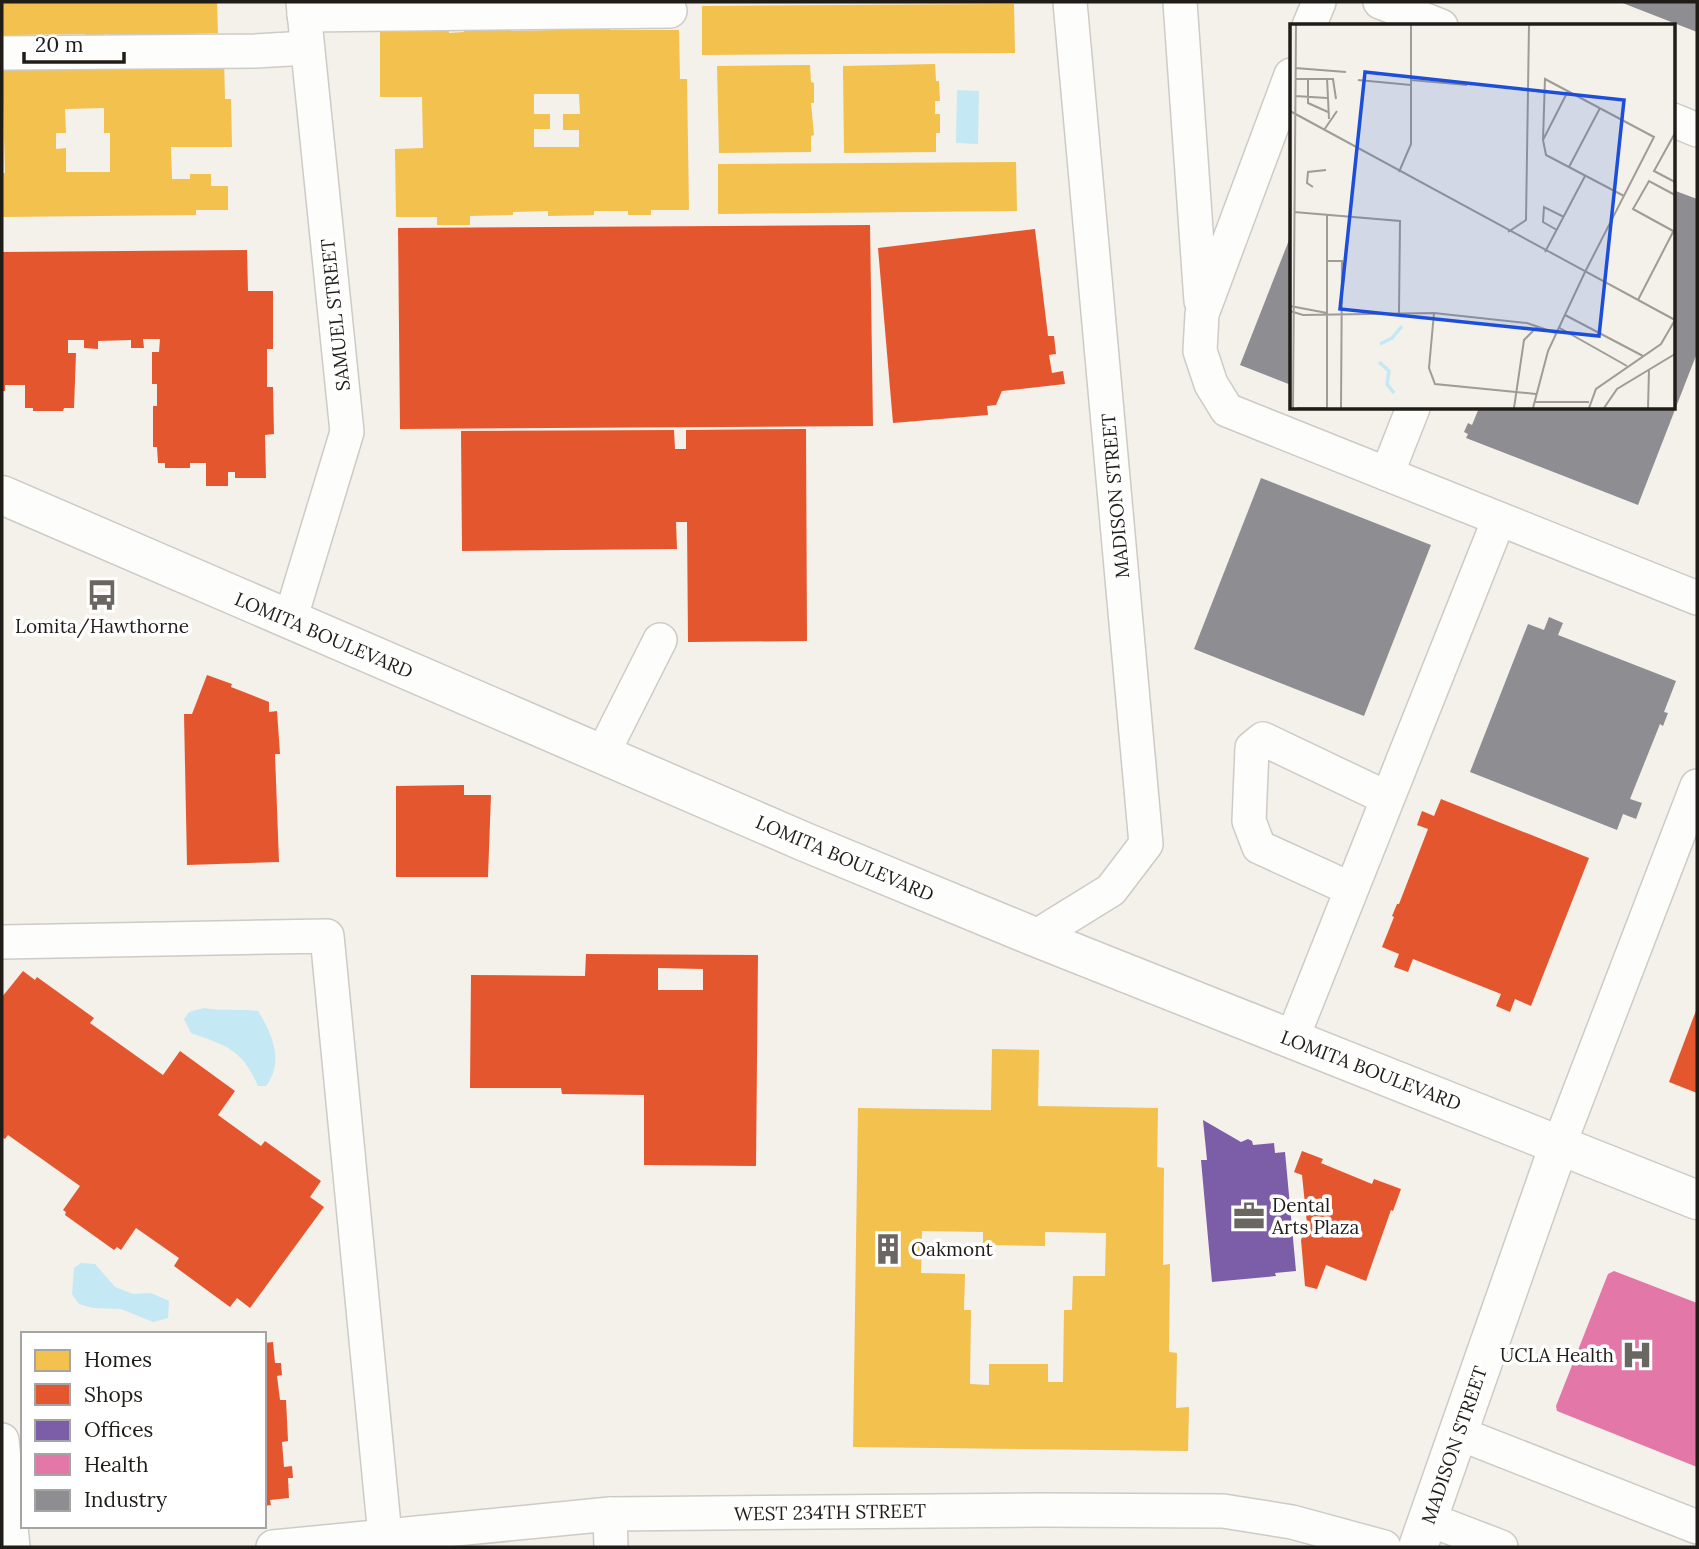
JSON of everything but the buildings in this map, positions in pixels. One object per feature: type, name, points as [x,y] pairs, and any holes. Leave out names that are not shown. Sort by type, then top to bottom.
[{"type":"main road","name":"LOMITA BOULEVARD","points":[[2,495],[805,842],[1035,937],[1697,1200]]},
{"type":"main road","name":"MADISON STREET","points":[[1423,1533],[1559,1144]]},
{"type":"street","name":"MADISON STREET","points":[[1035,937],[1111,890],[1146,844],[1070,2]]},
{"type":"street","points":[[1180,2],[1202,314],[1200,351],[1211,384],[1227,410],[1697,598]]},
{"type":"street","points":[[1311,24],[1319,2]]},
{"type":"street","points":[[1380,2],[1436,24]]},
{"type":"street","points":[[2,52],[255,51],[304,22],[670,11]]},
{"type":"street","name":"SAMUEL STREET","points":[[290,620],[347,432],[304,22]]},
{"type":"street","points":[[1202,314],[1290,78]]},
{"type":"street","points":[[1674,120],[1697,130]]},
{"type":"street","points":[[1388,474],[1412,410]]},
{"type":"street","points":[[1292,1040],[1499,519]]},
{"type":"street","points":[[602,755],[660,640]]},
{"type":"street","points":[[1351,890],[1259,847],[1249,821],[1252,748],[1263,739],[1387,798]]},
{"type":"street","points":[[1559,1144],[1697,786]]},
{"type":"street","points":[[2,942],[327,936],[385,1536]]},
{"type":"street","points":[[1458,1433],[1697,1527]]},
{"type":"street","points":[[2,1440],[12,1547]]},
{"type":"street","name":"WEST 234TH STREET","points":[[273,1547],[610,1514],[1191,1510],[1223,1511],[1287,1535],[1384,1547]]},
{"type":"street","points":[[610,1514],[611,1547]]},
{"type":"street","points":[[1423,1533],[1501,1547]]},
{"type":"water","points":[[957,90],[979,91],[978,144],[956,143]]},
{"type":"water","points":[[204,1008],[258,1011],[274,1048],[274,1068],[266,1086],[258,1086],[246,1064],[232,1050],[191,1033],[184,1019],[189,1012]]},
{"type":"water","points":[[81,1263],[95,1264],[115,1287],[133,1294],[151,1293],[169,1301],[168,1318],[153,1322],[121,1309],[93,1308],[79,1304],[72,1294],[74,1268]]},
{"type":"place","name":"Lomita/Hawthorne","points":[[102,595]]},
{"type":"place","name":"Dental Arts Plaza","points":[[1249,1216]]},
{"type":"place","name":"Oakmont","points":[[888,1249]]},
{"type":"place","name":"UCLA Health","points":[[1637,1355]]}]
